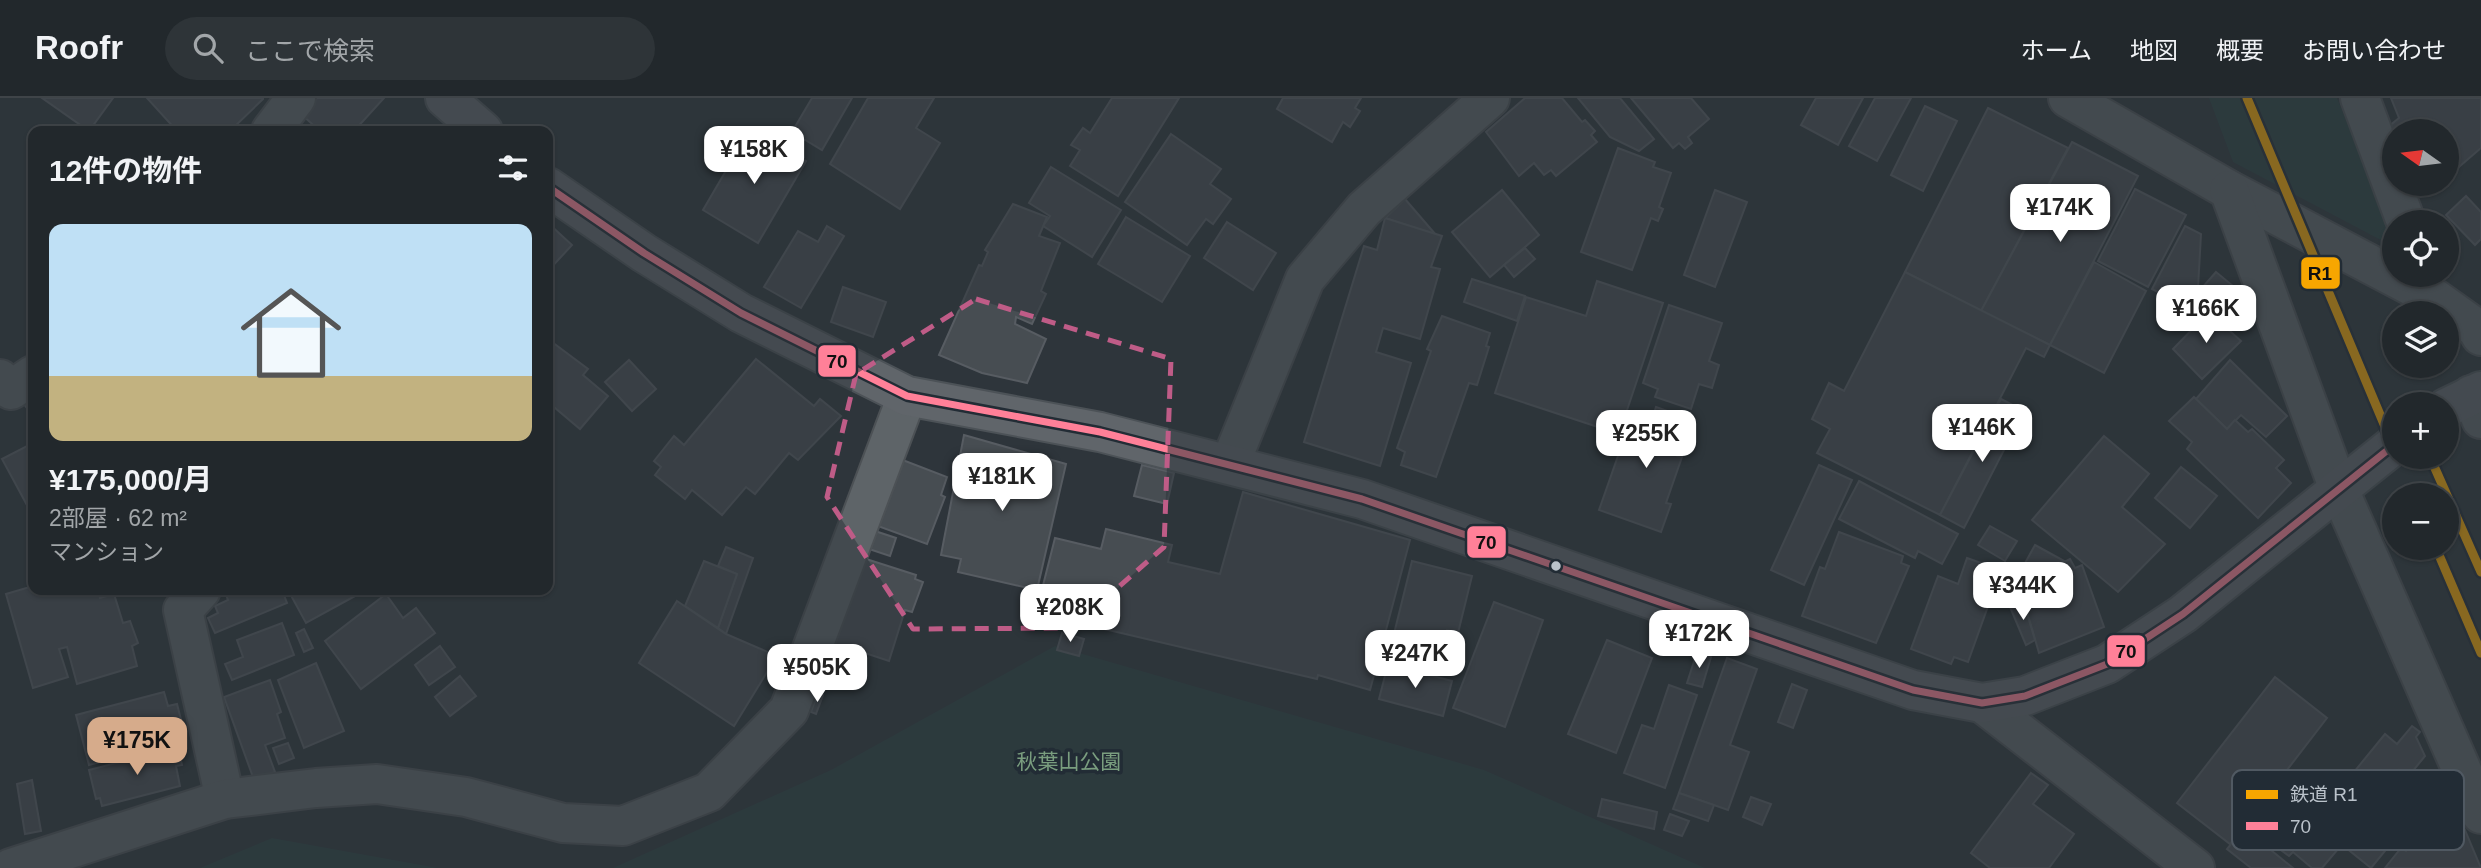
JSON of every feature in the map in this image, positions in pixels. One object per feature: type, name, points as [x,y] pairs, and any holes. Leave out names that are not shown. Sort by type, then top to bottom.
[{"type":"main road","points":[[444,98],[477,126]]},
{"type":"main road","points":[[553,190],[644,253],[741,313],[907,396],[1100,432],[1362,499],[1913,690],[1982,703],[2025,696],[2107,664],[2183,614],[2382,453]]},
{"type":"street","points":[[275,126],[296,98]]},
{"type":"street","points":[[1230,464],[1305,279],[1363,209],[1490,98]]},
{"type":"street","points":[[2068,98],[2113,107],[2229,191],[2382,263]]},
{"type":"street","points":[[2360,98],[2402,210]]},
{"type":"street","points":[[2229,191],[2338,487],[2462,770]]},
{"type":"street","points":[[2431,287],[2476,328],[2481,336]]},
{"type":"street","points":[[0,379],[11,390],[28,378]]},
{"type":"street","points":[[11,868],[226,799],[316,788],[377,784],[466,797],[563,823],[623,826],[709,792],[750,754],[789,710],[907,396]]},
{"type":"street","points":[[196,595],[183,610],[226,799]]},
{"type":"street","points":[[1982,703],[2195,868]]},
{"type":"street","points":[[2464,775],[2481,814]]},
{"type":"highlighted area","points":[[976,299],[1171,359],[1164,547],[1072,628],[913,629],[827,497],[856,374]]},
{"type":"green space","points":[[2209,98],[2337,98],[2382,210],[2382,241],[2233,162]]},
{"type":"green space","name":"秋葉山公園","points":[[1055,646],[1484,770],[1705,868],[613,868],[831,770]]},
{"type":"green space","points":[[272,838],[438,868],[200,868]]},
{"type":"building","points":[[42,98],[113,98],[93,126],[82,126]]},
{"type":"building","points":[[147,98],[263,98],[235,126],[172,126]]},
{"type":"building","points":[[317,98],[384,98],[359,126],[314,126],[302,115]]},
{"type":"building","points":[[812,98],[852,98],[822,150],[792,132]]},
{"type":"building","points":[[868,98],[934,98],[916,128],[940,143],[900,209],[830,164]]},
{"type":"building","points":[[1112,98],[1179,98],[1118,196],[1070,166],[1080,150],[1071,145],[1083,128],[1090,133]]},
{"type":"building","points":[[1283,98],[1361,98],[1355,108],[1360,111],[1350,127],[1343,122],[1332,142],[1277,109]]},
{"type":"building","points":[[1525,98],[1562,98],[1582,122],[1585,120],[1595,131],[1591,135],[1597,142],[1556,176],[1551,170],[1544,175],[1534,163],[1519,176],[1486,132]]},
{"type":"building","points":[[1578,98],[1620,98],[1654,139],[1639,151],[1610,137]]},
{"type":"building","points":[[1631,98],[1691,98],[1709,119],[1688,137],[1692,143],[1685,149],[1679,143],[1673,148]]},
{"type":"building","points":[[1816,98],[1863,98],[1838,145],[1801,125]]},
{"type":"building","points":[[1875,98],[1911,98],[1877,161],[1849,146]]},
{"type":"building","points":[[2391,98],[2481,98],[2481,148],[2459,167],[2459,119],[2399,118]]},
{"type":"building","points":[[1925,106],[1957,121],[1923,191],[1891,175]]},
{"type":"building","points":[[1988,108],[2068,148],[1981,311],[1905,272]]},
{"type":"building","points":[[751,128],[806,161],[758,243],[703,210]]},
{"type":"building","points":[[1171,134],[1221,169],[1210,184],[1231,199],[1213,224],[1206,219],[1187,245],[1125,202]]},
{"type":"building","points":[[2072,142],[2138,176],[2050,345],[1981,311]]},
{"type":"building","points":[[1618,148],[1655,162],[1653,167],[1671,173],[1659,207],[1663,209],[1658,221],[1651,218],[1632,270],[1581,252]]},
{"type":"building","points":[[1051,167],[1121,210],[1092,257],[1043,226],[1050,216],[1029,203]]},
{"type":"building","points":[[2135,189],[2186,215],[2148,287],[2098,261]]},
{"type":"building","points":[[1502,190],[1539,235],[1490,277],[1452,232]]},
{"type":"building","points":[[1715,190],[1747,202],[1715,287],[1684,275]]},
{"type":"building","points":[[2466,196],[2481,212],[2481,239],[2475,245],[2459,228],[2459,210],[2451,210]]},
{"type":"building","points":[[1405,199],[1436,235],[1385,218]]},
{"type":"building","points":[[1013,204],[1047,217],[1039,236],[1060,243],[1041,291],[1046,294],[1032,324],[1016,317],[1015,324],[1046,339],[1027,383],[982,373],[939,355],[979,265],[982,266],[988,252],[985,250]]},
{"type":"building","points":[[1126,217],[1190,256],[1162,302],[1098,264]]},
{"type":"building","points":[[1385,218],[1442,236],[1431,267],[1440,269],[1420,339],[1383,328],[1376,352],[1411,363],[1380,466],[1304,442],[1364,246],[1377,250]]},
{"type":"building","points":[[1227,222],[1276,253],[1253,290],[1204,258]]},
{"type":"building","points":[[827,226],[844,236],[801,308],[764,287],[798,231],[818,242]]},
{"type":"building","points":[[2185,226],[2201,234],[2198,288],[2187,307],[2152,289]]},
{"type":"building","points":[[553,228],[572,245],[553,266]]},
{"type":"building","points":[[1525,248],[1535,259],[1514,277],[1504,265]]},
{"type":"building","points":[[2094,262],[2146,291],[2104,373],[2050,345]]},
{"type":"building","points":[[1905,272],[2050,345],[2044,357],[2026,348],[1940,515],[1817,453],[1830,429],[1812,419],[1829,383],[1844,391]]},
{"type":"building","points":[[2216,272],[2233,286],[2211,311],[2195,296]]},
{"type":"building","points":[[1472,279],[1525,296],[1517,321],[1464,302]]},
{"type":"building","points":[[1597,281],[1663,303],[1619,434],[1495,393],[1526,297],[1586,316]]},
{"type":"building","points":[[843,287],[886,302],[873,337],[831,322]]},
{"type":"building","points":[[1669,305],[1722,323],[1709,361],[1719,365],[1712,388],[1699,384],[1691,409],[1655,397],[1658,389],[1643,383]]},
{"type":"building","points":[[2209,312],[2241,341],[2202,379],[2173,349]]},
{"type":"building","points":[[1442,316],[1490,333],[1486,346],[1489,347],[1477,385],[1469,383],[1436,477],[1401,465],[1405,452],[1397,448],[1431,351],[1427,349]]},
{"type":"building","points":[[553,343],[588,369],[583,375],[608,396],[580,429],[553,406]]},
{"type":"building","points":[[756,359],[814,406],[820,399],[841,416],[798,460],[789,453],[755,494],[746,487],[722,515],[692,490],[685,499],[655,475],[661,467],[654,461],[674,436],[684,445]]},
{"type":"building","points":[[629,360],[656,389],[632,411],[605,382]]},
{"type":"building","points":[[2230,360],[2287,416],[2266,437],[2241,415],[2227,429],[2196,399]]},
{"type":"building","points":[[2194,397],[2227,429],[2235,420],[2248,432],[2252,429],[2284,460],[2276,468],[2291,483],[2258,518],[2187,449],[2192,442],[2169,421]]},
{"type":"building","points":[[2001,399],[2024,411],[1964,528],[1940,515]]},
{"type":"building","points":[[1656,407],[1690,419],[1677,456],[1682,457],[1666,503],[1671,504],[1661,532],[1599,510],[1632,416],[1651,422]]},
{"type":"building","points":[[964,435],[1066,464],[1037,590],[958,572],[961,559],[941,555]]},
{"type":"building","points":[[2104,436],[2149,474],[2122,507],[2165,544],[2118,592],[2032,520]]},
{"type":"building","points":[[28,446],[28,507],[2,459]]},
{"type":"building","points":[[900,459],[947,477],[941,495],[945,497],[927,544],[875,525]]},
{"type":"building","points":[[1142,465],[1174,473],[1167,504],[1134,496]]},
{"type":"building","points":[[1819,465],[1852,480],[1804,585],[1771,570]]},
{"type":"building","points":[[2181,467],[2217,496],[2190,528],[2155,498]]},
{"type":"building","points":[[1859,481],[1958,534],[1942,564],[1918,551],[1915,558],[1839,519]]},
{"type":"building","points":[[1243,492],[1410,540],[1370,690],[1318,675],[1317,679],[1036,613],[1055,538],[1101,549],[1106,529],[1172,545],[1168,562],[1220,574]]},
{"type":"building","points":[[1990,526],[2017,541],[2005,561],[1978,545]]},
{"type":"building","points":[[872,530],[896,538],[890,556],[860,546]]},
{"type":"building","points":[[1839,532],[1903,556],[1901,563],[1909,566],[1876,643],[1802,616],[1820,567],[1825,569]]},
{"type":"building","points":[[2035,545],[2066,562],[2039,575],[2024,565]]},
{"type":"building","points":[[726,547],[753,558],[726,634],[718,628],[737,574],[718,566]]},
{"type":"building","points":[[863,558],[916,575],[915,579],[923,582],[912,612],[905,610],[889,661],[856,650],[850,667],[830,660]]},
{"type":"building","points":[[1967,558],[2001,570],[1968,662],[1954,657],[1951,664],[1911,649],[1938,576],[1958,584]]},
{"type":"building","points":[[2070,559],[2075,568],[2082,565],[2104,627],[2039,653],[2019,584]]},
{"type":"building","points":[[704,561],[737,574],[718,628],[685,606]]},
{"type":"building","points":[[1412,561],[1472,576],[1458,633],[1447,630],[1436,672],[1387,662]]},
{"type":"building","points":[[28,587],[28,595],[99,595],[100,598],[114,595],[123,623],[130,621],[138,643],[132,646],[137,666],[77,684],[67,647],[59,649],[68,677],[33,688],[6,594]]},
{"type":"building","points":[[226,595],[284,595],[287,603],[215,633],[208,618],[218,613],[215,606],[228,600]]},
{"type":"building","points":[[291,595],[357,595],[306,623]]},
{"type":"building","points":[[385,595],[403,618],[416,608],[435,633],[361,689],[325,641]]},
{"type":"building","points":[[2023,600],[2035,640],[2026,645],[2010,607]]},
{"type":"building","points":[[677,601],[726,634],[777,656],[734,726],[639,663]]},
{"type":"building","points":[[1494,602],[1543,620],[1505,727],[1453,708]]},
{"type":"building","points":[[282,623],[294,655],[232,680],[225,664],[243,657],[237,640]]},
{"type":"building","points":[[304,629],[313,648],[304,652],[296,633]]},
{"type":"building","points":[[1062,633],[1084,639],[1079,656],[1057,650]]},
{"type":"building","points":[[1607,640],[1652,658],[1616,753],[1568,734]]},
{"type":"building","points":[[440,646],[455,667],[429,685],[415,665]]},
{"type":"building","points":[[1697,652],[1711,657],[1702,687],[1687,683]]},
{"type":"building","points":[[1727,658],[1757,669],[1730,745],[1749,752],[1728,810],[1679,793]]},
{"type":"building","points":[[316,663],[344,731],[304,748],[278,680]]},
{"type":"building","points":[[1388,664],[1452,681],[1443,716],[1379,699]]},
{"type":"building","points":[[460,676],[476,696],[450,716],[435,697]]},
{"type":"building","points":[[2275,677],[2327,718],[2287,770],[2232,770],[2230,844],[2177,803]]},
{"type":"building","points":[[270,680],[281,712],[277,714],[285,738],[265,745],[275,772],[254,780],[224,697]]},
{"type":"building","points":[[1792,684],[1807,690],[1793,728],[1778,722]]},
{"type":"building","points":[[1669,685],[1697,695],[1665,788],[1624,773],[1642,725],[1654,729]]},
{"type":"building","points":[[164,692],[168,706],[177,704],[186,739],[89,765],[76,715]]},
{"type":"building","points":[[818,693],[823,695],[816,714],[811,712]]},
{"type":"building","points":[[2412,726],[2420,732],[2416,737],[2425,756],[2414,770],[2356,770],[2385,734],[2397,744]]},
{"type":"building","points":[[288,743],[294,758],[279,764],[273,748]]},
{"type":"building","points":[[178,747],[182,765],[176,766],[180,786],[102,806],[100,798],[96,799],[89,770]]},
{"type":"building","points":[[2031,773],[2048,785],[2033,804],[2074,834],[2049,868],[1990,868],[1971,853]]},
{"type":"building","points":[[32,780],[41,831],[25,834],[17,784]]},
{"type":"building","points":[[1679,793],[1714,805],[1708,821],[1673,809]]},
{"type":"building","points":[[1751,797],[1771,804],[1762,825],[1743,817]]},
{"type":"building","points":[[1602,799],[1657,812],[1654,829],[1598,816]]},
{"type":"building","points":[[1670,814],[1689,821],[1682,836],[1664,830]]},
{"type":"building","points":[[2464,828],[2481,868],[2385,868],[2399,850],[2464,850]]},
{"type":"building","points":[[2232,843],[2232,850],[2271,850],[2293,868],[2251,868],[2227,849]]},
{"type":"building","points":[[2281,850],[2337,850],[2322,868],[2312,868],[2293,852],[2289,856]]},
{"type":"building","points":[[2349,850],[2386,850],[2371,868]]},
{"type":"rail line","name":"R1","points":[[2247,98],[2382,419]]},
{"type":"rail line","name":"R1","points":[[2435,469],[2481,572]]},
{"type":"rail line","name":"R1","points":[[2441,560],[2481,653]]},
{"type":"transit line","name":"70","points":[[553,190],[644,253],[741,313],[907,396],[1100,432],[1362,499],[1913,690],[1982,703],[2025,696],[2107,664],[2183,614],[2382,455]]}]
